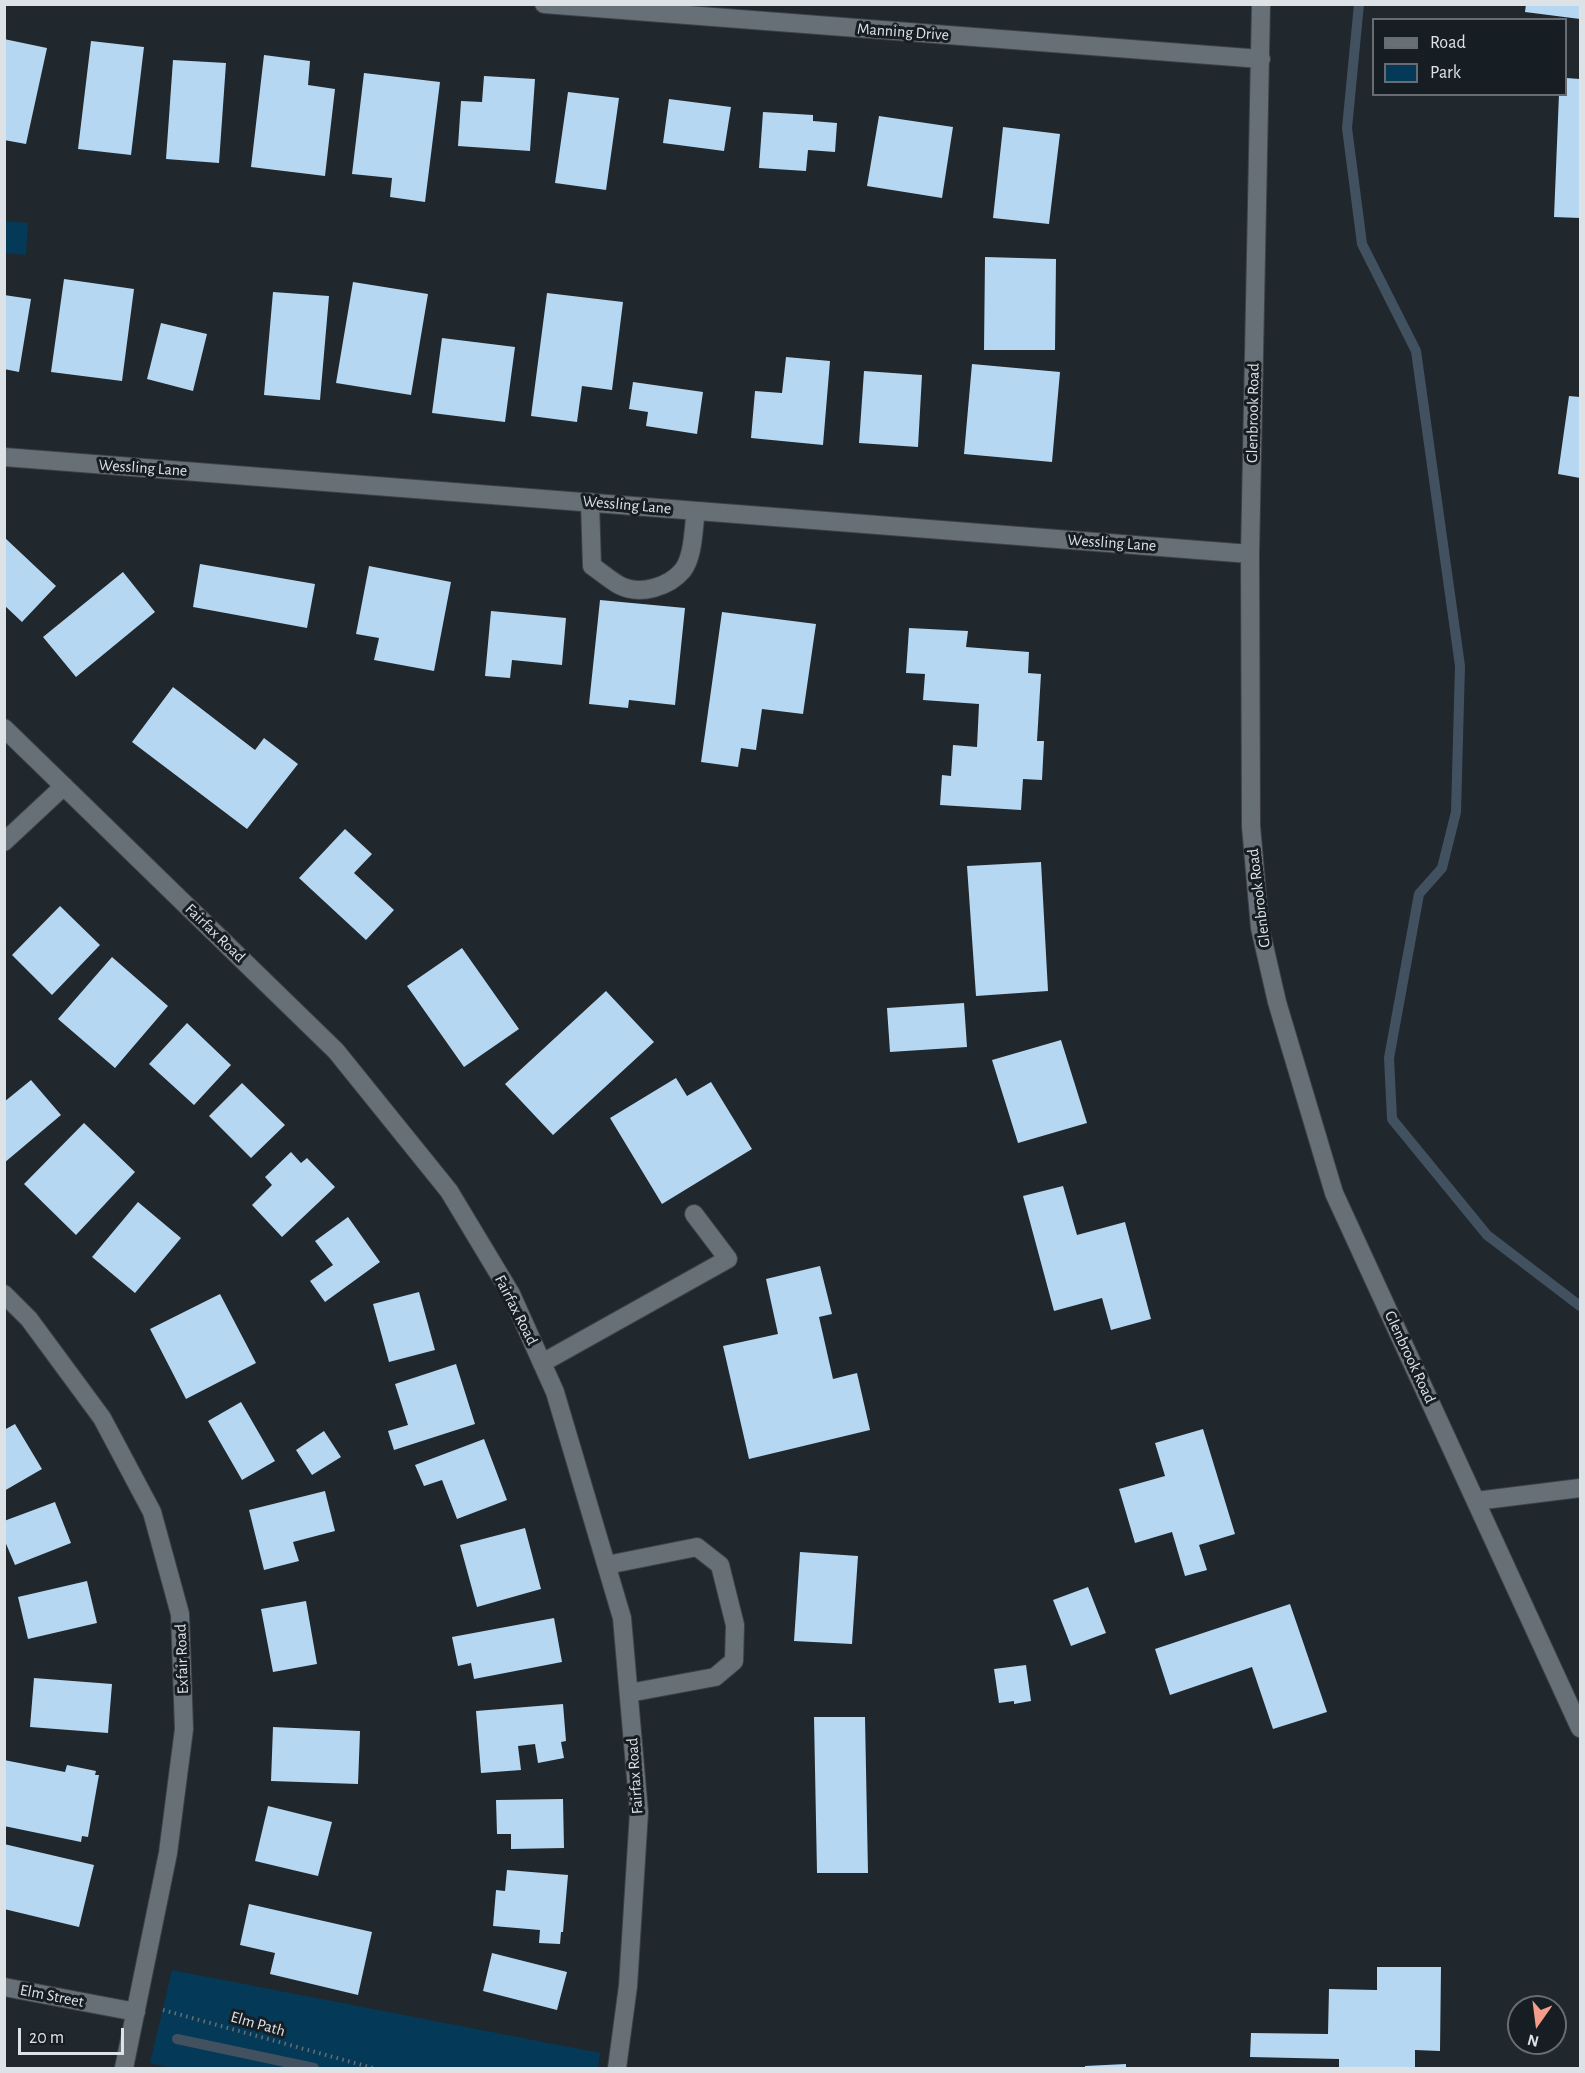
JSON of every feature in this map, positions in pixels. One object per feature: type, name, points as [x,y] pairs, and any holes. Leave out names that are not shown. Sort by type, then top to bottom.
[{"type":"street","name":"Manning Drive","points":[[544,4],[1261,59]]},
{"type":"street","name":"Glenbrook Road","points":[[1261,4],[1250,554],[1251,826],[1260,928],[1276,1002],[1334,1193],[1581,1728]]},
{"type":"street","name":"Wessling Lane","points":[[4,457],[1250,554]]},
{"type":"street","points":[[590,502],[592,566],[621,586],[644,590],[664,586],[683,569],[690,552],[696,511]]},
{"type":"street","name":"Fairfax Road","points":[[4,728],[336,1051],[449,1191],[511,1294],[555,1392],[622,1618],[639,1812],[628,1986],[617,2068]]},
{"type":"street","points":[[4,842],[64,786]]},
{"type":"street","points":[[542,1363],[728,1259],[694,1214]]},
{"type":"street","name":"Exfair Road","points":[[4,1294],[29,1319],[102,1418],[152,1512],[180,1614],[184,1729],[168,1853],[124,2068]]},
{"type":"street","points":[[1476,1501],[1581,1488]]},
{"type":"street","points":[[607,1565],[697,1547],[720,1565],[735,1625],[735,1661],[715,1677],[629,1693]]},
{"type":"street","name":"Elm Street","points":[[4,1987],[136,2012]]},
{"type":"path","name":"Elm Path","points":[[136,2012],[163,2009],[373,2068]]},
{"type":"green space","points":[[5,221],[28,223],[26,255],[5,253]]},
{"type":"green space","points":[[172,1970],[600,2053],[598,2068],[173,2068],[150,2063]]},
{"type":"building","points":[[1526,4],[1580,4],[1580,19],[1525,12]]},
{"type":"building","points":[[4,39],[47,48],[26,144],[4,140]]},
{"type":"building","points":[[91,41],[144,47],[131,155],[78,149]]},
{"type":"building","points":[[264,55],[310,61],[308,85],[335,89],[325,176],[251,167]]},
{"type":"building","points":[[173,60],[226,63],[219,163],[166,159]]},
{"type":"building","points":[[364,73],[440,82],[425,202],[390,197],[392,178],[352,174]]},
{"type":"building","points":[[484,76],[535,79],[530,151],[458,146],[461,101],[482,102]]},
{"type":"building","points":[[1567,78],[1580,79],[1580,218],[1554,217],[1559,96],[1567,96]]},
{"type":"building","points":[[568,92],[619,98],[606,190],[555,183]]},
{"type":"building","points":[[669,99],[731,107],[724,151],[663,143]]},
{"type":"building","points":[[763,112],[813,115],[813,121],[837,123],[835,152],[808,150],[806,171],[759,168]]},
{"type":"building","points":[[879,116],[953,127],[942,198],[867,186]]},
{"type":"building","points":[[1003,127],[1060,134],[1049,224],[993,218]]},
{"type":"building","points":[[985,257],[1056,259],[1055,350],[984,350]]},
{"type":"building","points":[[64,279],[134,289],[122,381],[51,372]]},
{"type":"building","points":[[353,282],[428,294],[411,395],[336,383]]},
{"type":"building","points":[[273,292],[329,296],[320,400],[264,395]]},
{"type":"building","points":[[547,293],[623,302],[612,390],[582,386],[577,422],[531,416]]},
{"type":"building","points":[[4,295],[31,299],[19,372],[4,369]]},
{"type":"building","points":[[161,323],[207,334],[193,391],[147,379]]},
{"type":"building","points":[[442,338],[515,347],[505,422],[432,413]]},
{"type":"building","points":[[786,357],[830,361],[823,445],[751,438],[755,391],[782,393]]},
{"type":"building","points":[[972,364],[1060,372],[1052,462],[964,454]]},
{"type":"building","points":[[864,371],[922,375],[918,447],[859,443]]},
{"type":"building","points":[[633,382],[703,392],[697,434],[646,426],[648,412],[629,409]]},
{"type":"building","points":[[1569,396],[1580,397],[1580,478],[1558,474]]},
{"type":"building","points":[[4,537],[56,586],[22,622],[4,605]]},
{"type":"building","points":[[200,564],[315,584],[307,628],[193,607]]},
{"type":"building","points":[[369,566],[451,582],[434,671],[374,660],[379,638],[356,634]]},
{"type":"building","points":[[123,572],[155,612],[76,677],[43,637]]},
{"type":"building","points":[[600,600],[685,608],[675,705],[629,700],[628,708],[589,704]]},
{"type":"building","points":[[491,611],[566,618],[562,665],[512,660],[510,678],[485,676]]},
{"type":"building","points":[[722,612],[816,624],[803,714],[762,709],[756,750],[741,748],[738,767],[701,762]]},
{"type":"building","points":[[909,628],[968,631],[966,647],[1029,652],[1028,673],[1041,674],[1037,741],[1044,741],[1042,780],[1023,779],[1021,810],[940,805],[942,775],[951,776],[953,745],[977,747],[979,704],[923,700],[925,674],[906,673]]},
{"type":"building","points":[[173,687],[255,750],[264,738],[298,764],[247,829],[132,742]]},
{"type":"building","points":[[345,829],[372,854],[354,873],[394,910],[366,940],[299,878]]},
{"type":"building","points":[[1041,862],[1048,991],[976,996],[967,866]]},
{"type":"building","points":[[60,906],[100,945],[52,995],[12,955]]},
{"type":"building","points":[[462,948],[519,1029],[464,1067],[407,986]]},
{"type":"building","points":[[112,957],[168,1006],[115,1068],[58,1019]]},
{"type":"building","points":[[606,991],[654,1042],[553,1135],[505,1084]]},
{"type":"building","points":[[964,1003],[967,1047],[890,1052],[887,1008]]},
{"type":"building","points":[[187,1023],[231,1065],[194,1105],[149,1064]]},
{"type":"building","points":[[1061,1040],[1087,1123],[1018,1143],[992,1060]]},
{"type":"building","points":[[676,1078],[687,1096],[711,1082],[752,1149],[662,1204],[610,1118]]},
{"type":"building","points":[[31,1080],[61,1115],[4,1163],[4,1102]]},
{"type":"building","points":[[242,1083],[285,1125],[251,1158],[209,1116]]},
{"type":"building","points":[[84,1123],[135,1172],[76,1235],[24,1184]]},
{"type":"building","points":[[291,1152],[301,1163],[307,1158],[335,1187],[282,1237],[252,1205],[272,1185],[265,1177]]},
{"type":"building","points":[[1063,1186],[1077,1235],[1125,1222],[1151,1319],[1111,1330],[1102,1298],[1054,1311],[1023,1196]]},
{"type":"building","points":[[138,1202],[181,1238],[135,1293],[92,1257]]},
{"type":"building","points":[[348,1217],[380,1262],[325,1302],[310,1281],[333,1265],[315,1241]]},
{"type":"building","points":[[820,1266],[832,1314],[819,1317],[833,1379],[857,1373],[870,1430],[749,1459],[723,1346],[778,1334],[766,1279]]},
{"type":"building","points":[[419,1292],[435,1350],[389,1362],[373,1304]]},
{"type":"building","points":[[220,1294],[256,1363],[186,1399],[150,1329]]},
{"type":"building","points":[[456,1364],[475,1424],[394,1450],[388,1431],[408,1425],[395,1384]]},
{"type":"building","points":[[241,1402],[275,1461],[242,1480],[208,1421]]},
{"type":"building","points":[[15,1424],[42,1469],[4,1491],[4,1430]]},
{"type":"building","points":[[1203,1429],[1235,1534],[1199,1545],[1207,1570],[1185,1576],[1172,1532],[1135,1543],[1119,1489],[1165,1476],[1155,1443]]},
{"type":"building","points":[[324,1431],[341,1457],[312,1475],[296,1450]]},
{"type":"building","points":[[484,1439],[507,1500],[457,1519],[442,1480],[424,1486],[415,1465]]},
{"type":"building","points":[[325,1491],[335,1531],[293,1542],[299,1561],[264,1570],[249,1510]]},
{"type":"building","points":[[55,1502],[71,1543],[15,1565],[4,1539],[4,1521]]},
{"type":"building","points":[[525,1528],[541,1589],[477,1607],[460,1545]]},
{"type":"building","points":[[800,1552],[858,1556],[852,1644],[794,1641]]},
{"type":"building","points":[[87,1581],[97,1623],[28,1639],[18,1597]]},
{"type":"building","points":[[1088,1587],[1106,1633],[1071,1646],[1053,1600]]},
{"type":"building","points":[[306,1601],[317,1664],[273,1672],[261,1609]]},
{"type":"building","points":[[1290,1604],[1327,1712],[1273,1729],[1252,1667],[1170,1695],[1155,1649]]},
{"type":"building","points":[[554,1618],[562,1662],[474,1679],[471,1663],[458,1666],[452,1637]]},
{"type":"building","points":[[1026,1665],[1031,1701],[1014,1704],[1014,1701],[999,1703],[994,1669]]},
{"type":"building","points":[[34,1678],[112,1684],[108,1733],[30,1727]]},
{"type":"building","points":[[563,1704],[566,1741],[561,1742],[564,1758],[538,1763],[535,1744],[518,1746],[521,1770],[481,1773],[476,1711]]},
{"type":"building","points":[[814,1717],[865,1717],[868,1873],[817,1873]]},
{"type":"building","points":[[273,1727],[360,1731],[358,1784],[271,1781]]},
{"type":"building","points":[[4,1760],[65,1772],[67,1765],[96,1771],[95,1775],[99,1775],[88,1837],[82,1836],[81,1842],[4,1826]]},
{"type":"building","points":[[563,1799],[564,1848],[511,1849],[511,1834],[497,1834],[496,1800]]},
{"type":"building","points":[[268,1806],[332,1822],[318,1876],[255,1861]]},
{"type":"building","points":[[4,1844],[94,1865],[79,1927],[4,1909]]},
{"type":"building","points":[[507,1870],[568,1875],[560,1944],[539,1943],[540,1930],[493,1926],[496,1890],[505,1891]]},
{"type":"building","points":[[249,1904],[372,1932],[358,1995],[270,1974],[275,1953],[240,1945]]},
{"type":"building","points":[[492,1953],[567,1972],[557,2010],[483,1991]]},
{"type":"building","points":[[1377,1967],[1441,1967],[1440,2051],[1415,2050],[1415,2068],[1339,2068],[1339,2059],[1250,2057],[1251,2033],[1328,2034],[1329,1989],[1377,1990]]},
{"type":"building","points":[[1126,2064],[1126,2068],[1085,2068],[1085,2066]]},
{"type":"waterway","points":[[1359,4],[1347,128],[1362,244],[1416,351],[1460,666],[1456,812],[1442,868],[1419,894],[1389,1058],[1392,1119],[1487,1235],[1580,1306]]},
{"type":"waterway","points":[[177,2039],[314,2068]]}]
